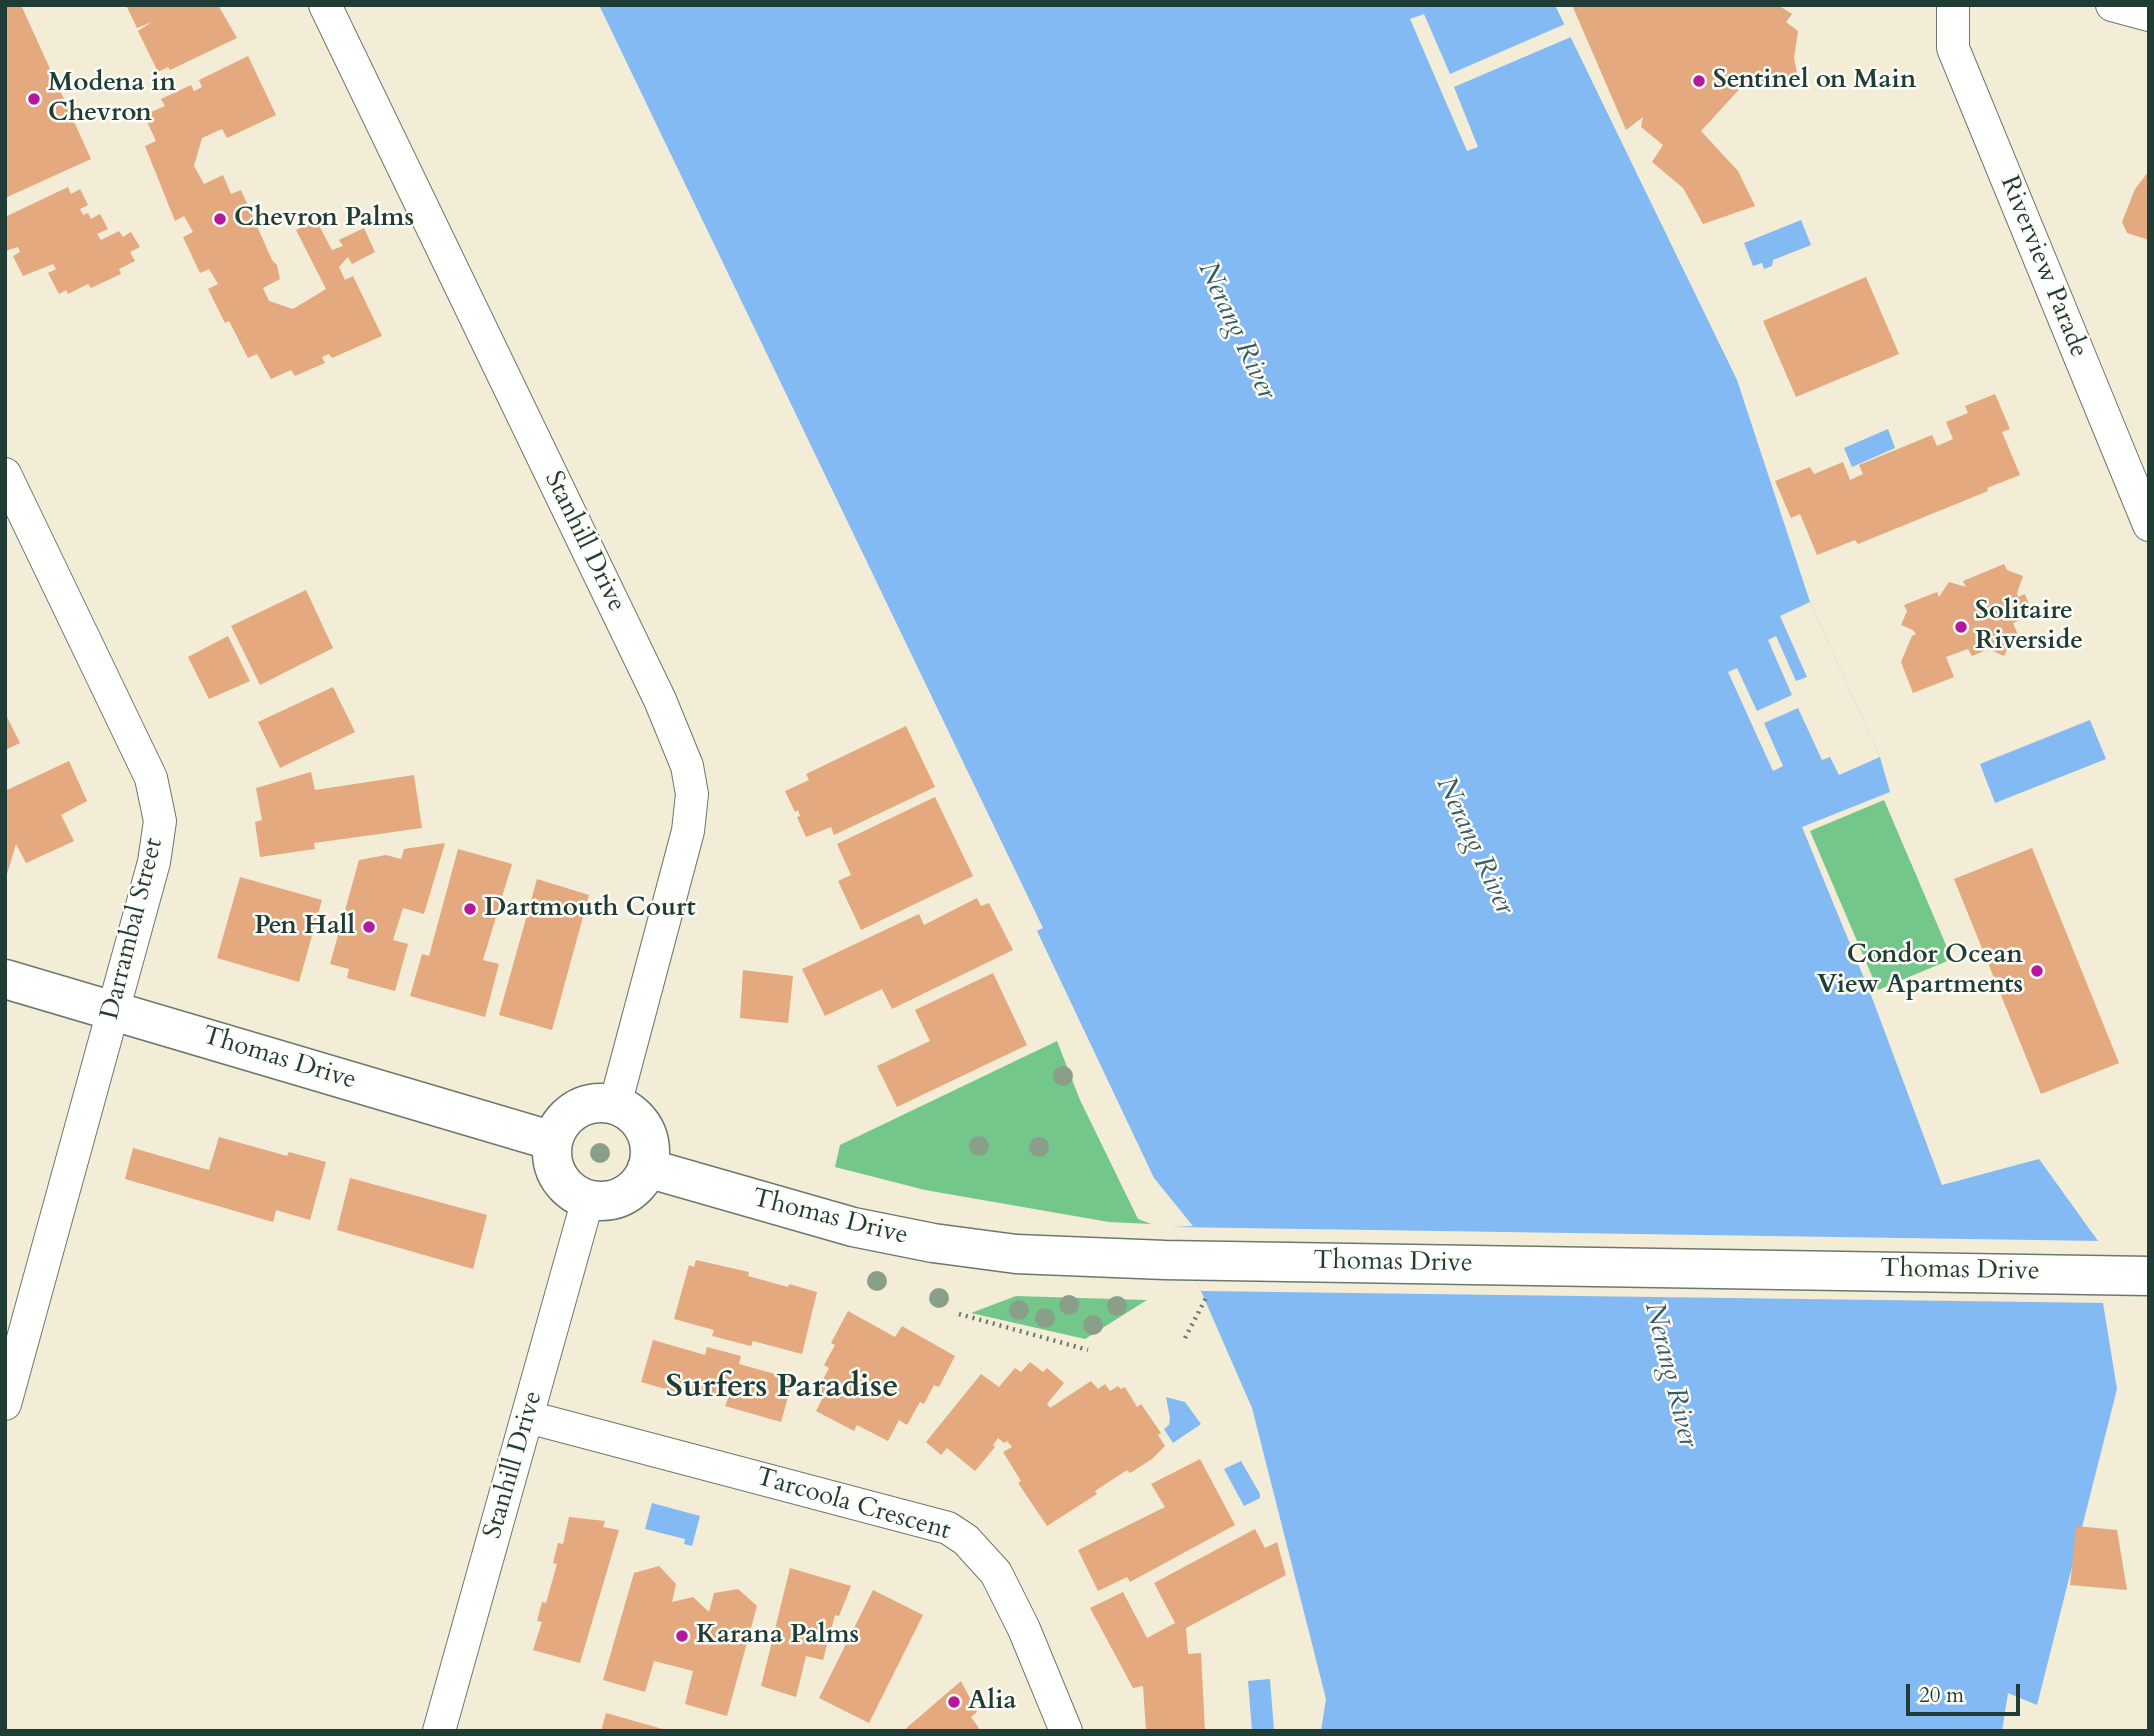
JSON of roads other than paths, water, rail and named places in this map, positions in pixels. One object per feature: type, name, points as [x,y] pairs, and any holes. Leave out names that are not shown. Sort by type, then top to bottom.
[{"type":"main road","name":"Thomas Drive","points":[[5,979],[114,1009],[553,1141]]},
{"type":"main road","points":[[600,1102],[630,1111],[645,1130],[651,1153],[640,1181],[624,1195],[603,1201],[588,1199],[563,1183],[551,1156],[553,1141],[569,1114],[583,1106],[600,1102]]},
{"type":"main road","name":"Thomas Drive","points":[[647,1168],[813,1216],[933,1243],[1016,1254],[1165,1260],[2104,1273],[2149,1276]]},
{"type":"street","name":"Stanhill Drive","points":[[325,5],[660,700],[687,766],[692,794],[688,831],[615,1105]]},
{"type":"street","name":"Riverview Parade","points":[[1953,5],[1953,48],[2149,525]]},
{"type":"street","points":[[2112,5],[2149,15]]},
{"type":"street","name":"Darrambal Street","points":[[5,474],[150,778],[159,807],[160,834],[5,1404]]},
{"type":"street","name":"Stanhill Drive","points":[[439,1731],[588,1199]]},
{"type":"street","name":"Tarcoola Crescent","points":[[528,1417],[948,1528],[966,1540],[996,1573],[1066,1731]]},
{"type":"water","name":"Nerang River","points":[[599,5],[1555,5],[1737,380],[1810,602],[1880,757],[1890,792],[1802,827],[1871,995],[1942,1185],[2039,1159],[2098,1241],[2104,1273],[2103,1303],[2117,1389],[2037,1705],[2008,1693],[2002,1731],[1321,1731],[1326,1699],[1252,1408],[1173,1227],[1193,1226],[1154,1178],[1037,931],[1043,928]]},
{"type":"water","points":[[1801,220],[1811,245],[1773,260],[1772,266],[1764,269],[1762,263],[1753,266],[1744,243]]},
{"type":"water","points":[[1888,429],[1895,448],[1852,467],[1844,448]]},
{"type":"water","points":[[2090,720],[2106,759],[1995,803],[1980,764]]},
{"type":"water","points":[[1166,1397],[1185,1402],[1201,1424],[1173,1443],[1164,1429],[1169,1425],[1170,1418]]},
{"type":"water","points":[[1241,1461],[1260,1494],[1260,1498],[1244,1506],[1224,1469]]},
{"type":"water","points":[[652,1503],[700,1516],[692,1546],[684,1544],[685,1539],[645,1529]]},
{"type":"water","points":[[1270,1679],[1274,1731],[1252,1731],[1248,1681]]},
{"type":"place","name":"Sentinel on Main","points":[[1699,81]]},
{"type":"place","name":"Modena in Chevron","points":[[34,99]]},
{"type":"place","name":"Chevron Palms","points":[[220,219]]},
{"type":"place","name":"Solitaire Riverside","points":[[1961,627]]},
{"type":"place","name":"Dartmouth Court","points":[[470,909]]},
{"type":"place","name":"Pen Hall","points":[[369,927]]},
{"type":"place","name":"Condor Ocean View Apartments","points":[[2037,971]]},
{"type":"place","name":"Karana Palms","points":[[682,1636]]},
{"type":"place","name":"Alia","points":[[954,1702]]},
{"type":"district","name":"Surfers Paradise","points":[[782,1388]]}]
